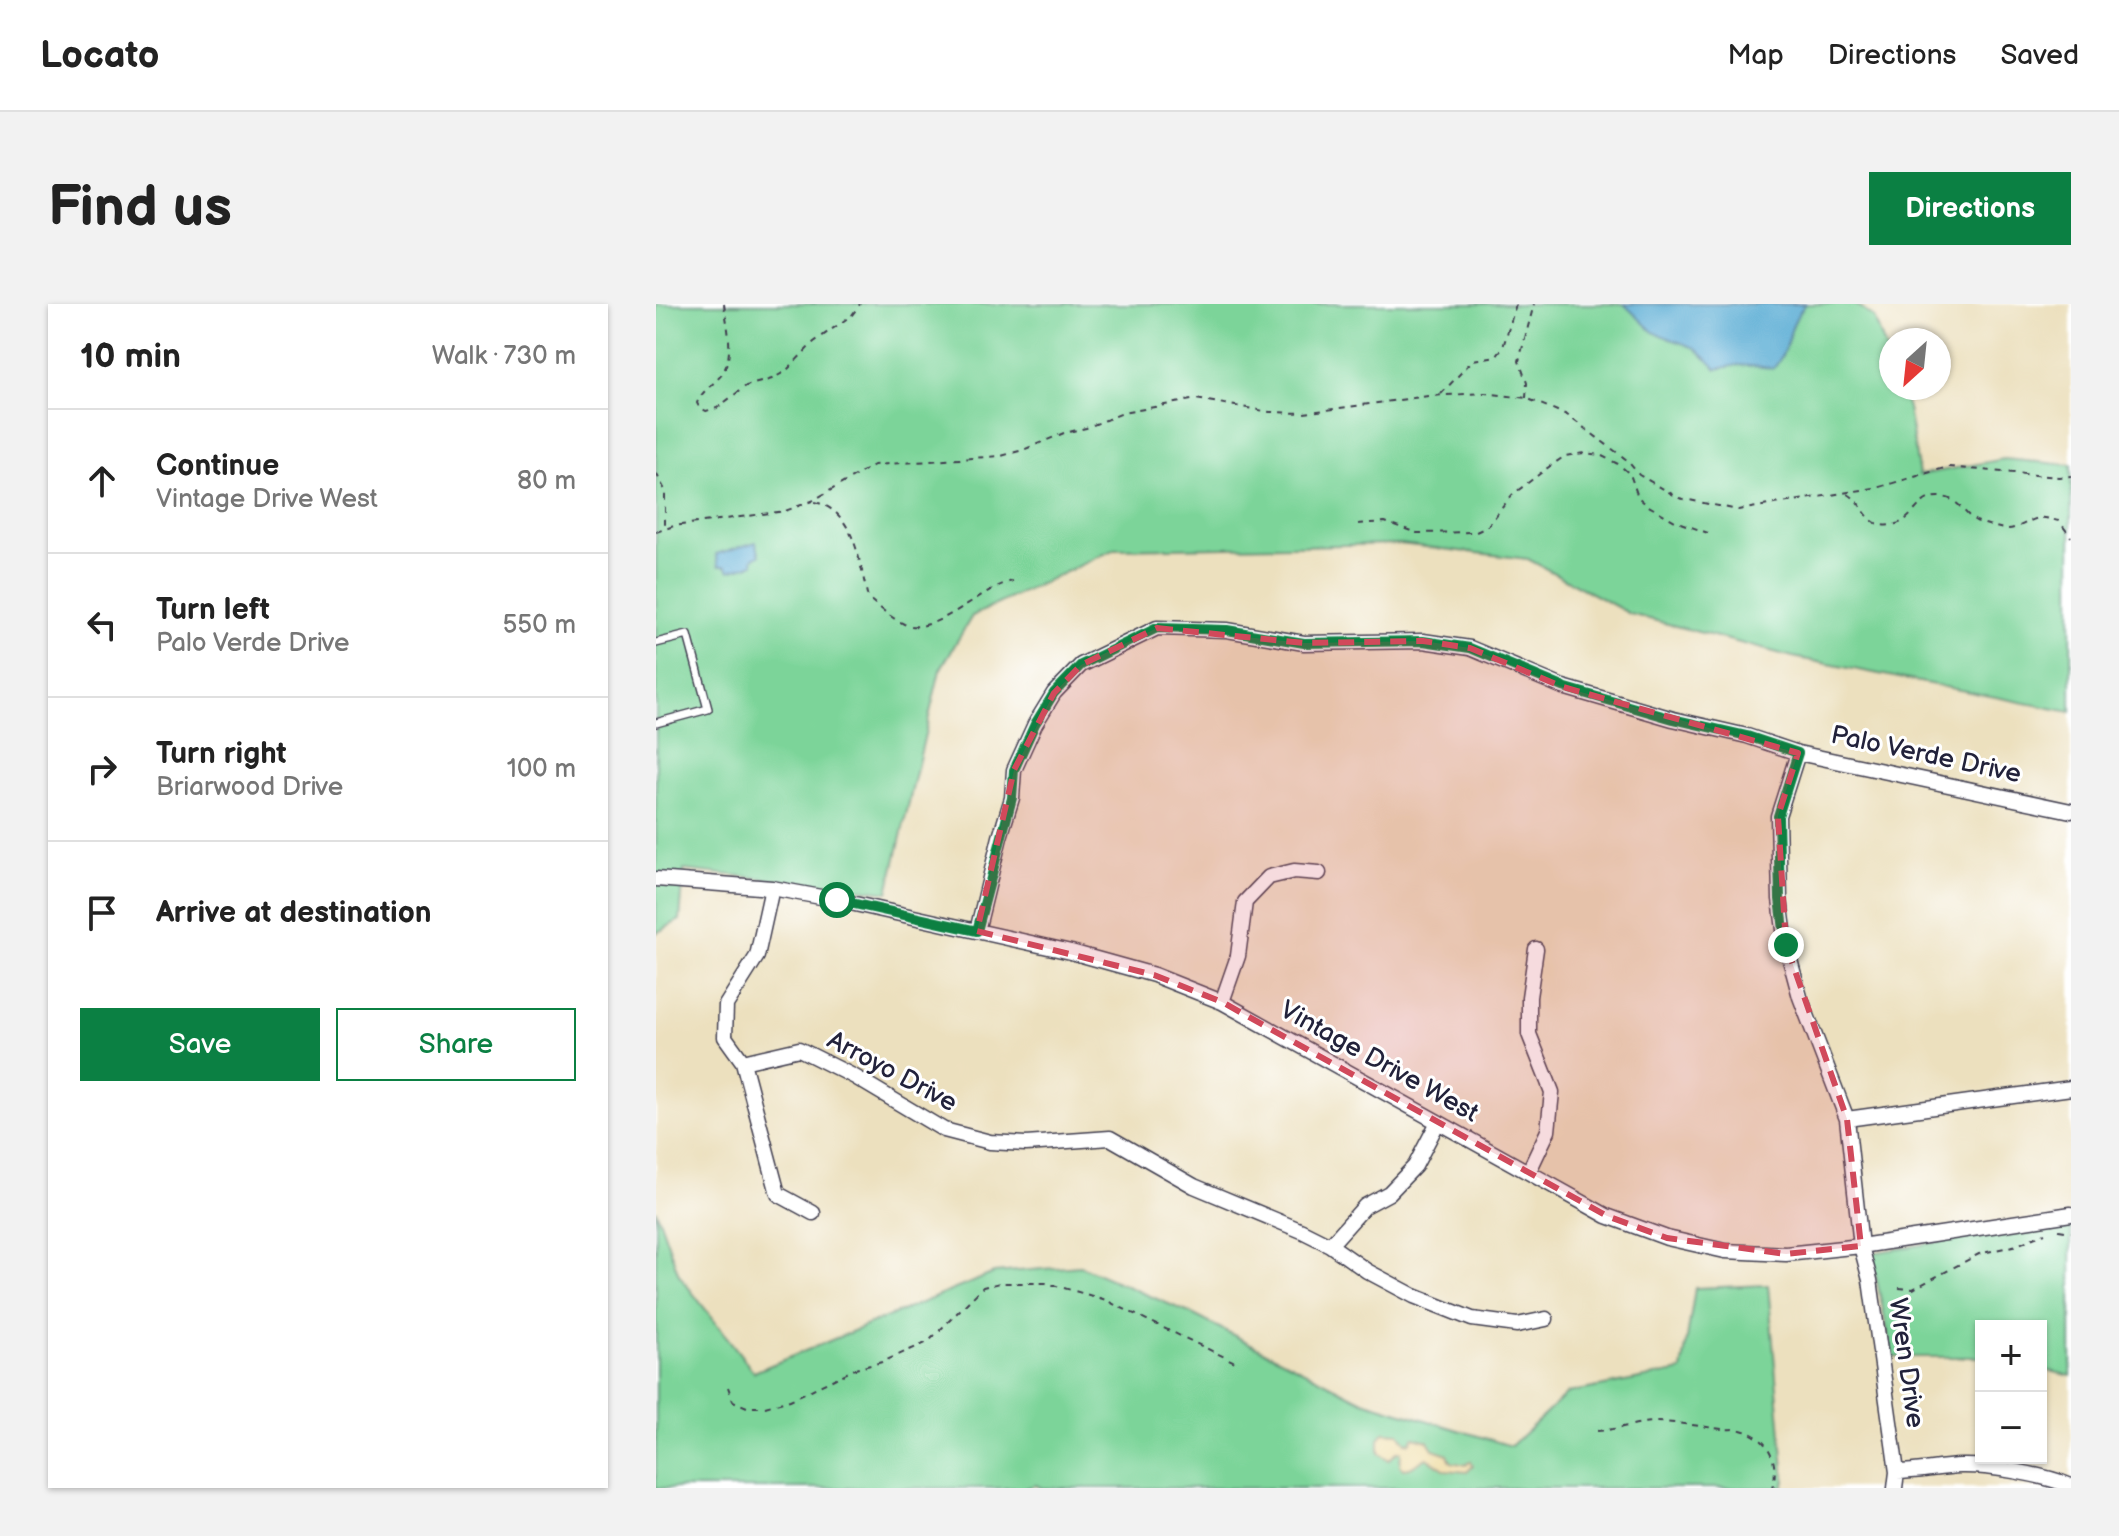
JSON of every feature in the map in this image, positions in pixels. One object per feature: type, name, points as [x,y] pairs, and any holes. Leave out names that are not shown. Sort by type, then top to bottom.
[{"type":"street","name":"Palo Verde Drive","points":[[977,931],[1012,798],[1014,770],[1035,724],[1054,693],[1081,665],[1157,628],[1227,630],[1304,643],[1423,641],[1470,648],[1563,687],[1673,719],[1747,736],[1798,753],[2071,811]]},
{"type":"street","name":"Wren Drive","points":[[1798,753],[1778,816],[1780,899],[1786,945],[1800,997],[1847,1119],[1861,1246],[1870,1280],[1897,1472],[1895,1488]]},
{"type":"street","points":[[1222,1002],[1238,956],[1245,902],[1269,877],[1294,871],[1319,873]]},
{"type":"street","name":"Vintage Drive West","points":[[656,879],[772,888],[1071,952],[1154,975],[1222,1002],[1607,1216],[1667,1238],[1725,1251],[1786,1254],[1861,1246],[2071,1214]]},
{"type":"street","points":[[772,888],[757,956],[726,1005],[725,1037],[743,1062],[778,1194],[813,1213]]},
{"type":"street","points":[[1529,1171],[1548,1131],[1552,1092],[1529,1034],[1529,997],[1536,949]]},
{"type":"street","name":"Arroyo Drive","points":[[743,1062],[799,1049],[855,1077],[944,1130],[990,1142],[1026,1144],[1110,1138],[1194,1186],[1330,1245],[1367,1271],[1414,1296],[1472,1319],[1517,1325],[1546,1319]]},
{"type":"street","points":[[1847,1119],[2071,1088]]},
{"type":"street","points":[[1330,1245],[1365,1206],[1389,1193],[1415,1166],[1438,1122]]},
{"type":"street","points":[[1897,1472],[1924,1472],[1961,1466],[2050,1477],[2071,1486]]},
{"type":"lane","points":[[656,643],[688,635],[708,709],[656,723]]},
{"type":"path","points":[[724,304],[729,343],[727,363],[721,375],[700,394],[697,403],[706,411],[717,408],[746,386],[772,379],[786,371],[814,342],[852,315],[860,304]]},
{"type":"path","points":[[1440,396],[1473,360],[1497,356],[1503,347],[1516,304]]},
{"type":"path","points":[[1526,398],[1527,383],[1519,361],[1534,304]]},
{"type":"path","points":[[656,532],[665,528],[785,511],[812,501],[874,465],[1001,456],[1123,413],[1196,399],[1270,412],[1304,413],[1440,396],[1485,393],[1526,398],[1567,415],[1627,460],[1639,475],[1679,498],[1738,510],[1880,487],[1948,467],[2071,476]]},
{"type":"path","points":[[1358,524],[1385,522],[1417,533],[1476,532],[1487,527],[1512,495],[1546,469],[1565,456],[1584,453],[1600,455],[1618,464],[1630,474],[1638,497],[1647,505],[1683,525],[1708,533]]},
{"type":"path","points":[[656,473],[665,490],[665,528]]},
{"type":"path","points":[[1847,493],[1854,497],[1869,520],[1885,525],[1899,524],[1925,499],[1937,496],[1950,498],[1975,520],[2007,529],[2041,518],[2059,521],[2071,537]]},
{"type":"path","points":[[812,501],[828,505],[840,514],[858,551],[868,598],[905,624],[920,626],[938,622],[980,594],[1013,581]]},
{"type":"path","points":[[1899,1288],[1913,1289],[1979,1254],[2017,1245],[2053,1229],[2071,1232]]},
{"type":"path","points":[[728,1387],[733,1401],[747,1407],[765,1407],[790,1400],[855,1369],[882,1362],[928,1342],[983,1287],[1000,1283],[1046,1283],[1103,1299],[1235,1362]]},
{"type":"path","points":[[1597,1431],[1654,1422],[1688,1422],[1739,1429],[1758,1436],[1770,1448],[1775,1469],[1773,1488]]},
{"type":"highlighted area","points":[[1157,628],[1304,643],[1423,641],[1470,648],[1563,687],[1798,753],[1778,816],[1786,945],[1847,1119],[1861,1246],[1786,1254],[1667,1238],[1607,1216],[1222,1002],[1154,975],[977,931],[1014,770],[1054,693],[1081,665]]},
{"type":"green space","points":[[656,304],[1855,304],[1874,318],[1879,331],[1879,400],[1905,400],[1919,475],[2004,459],[2071,465],[2071,712],[1793,657],[1630,614],[1528,559],[1400,544],[1115,549],[972,616],[940,670],[888,892],[684,870],[680,920],[656,933]]},
{"type":"green space","points":[[656,1210],[679,1275],[754,1372],[994,1273],[1080,1266],[1192,1314],[1363,1401],[1511,1446],[1568,1393],[1682,1371],[1695,1288],[1768,1285],[1785,1481],[1783,1488],[1042,1488],[1036,1485],[1026,1488],[656,1488]]},
{"type":"green space","points":[[2071,1220],[2071,1376],[2047,1370],[2047,1320],[1975,1320],[1975,1357],[1893,1357],[1871,1253]]},
{"type":"sand","points":[[1384,1432],[1399,1433],[1406,1443],[1414,1437],[1428,1441],[1433,1449],[1448,1454],[1451,1462],[1466,1465],[1471,1461],[1473,1466],[1467,1472],[1446,1470],[1427,1458],[1404,1469],[1400,1465],[1401,1452],[1389,1460],[1379,1453],[1379,1439]]},
{"type":"water","points":[[1624,304],[1806,304],[1774,368],[1738,365],[1717,369],[1695,348],[1653,332]]},
{"type":"water","points":[[756,542],[760,555],[753,558],[754,564],[729,571],[726,566],[719,566],[716,554]]},
{"type":"route","points":[[837,900],[977,931],[1012,798],[1014,770],[1035,724],[1054,693],[1081,665],[1157,628],[1227,630],[1304,643],[1423,641],[1470,648],[1563,687],[1673,719],[1747,736],[1798,753],[1778,816],[1780,899],[1786,945]]}]
